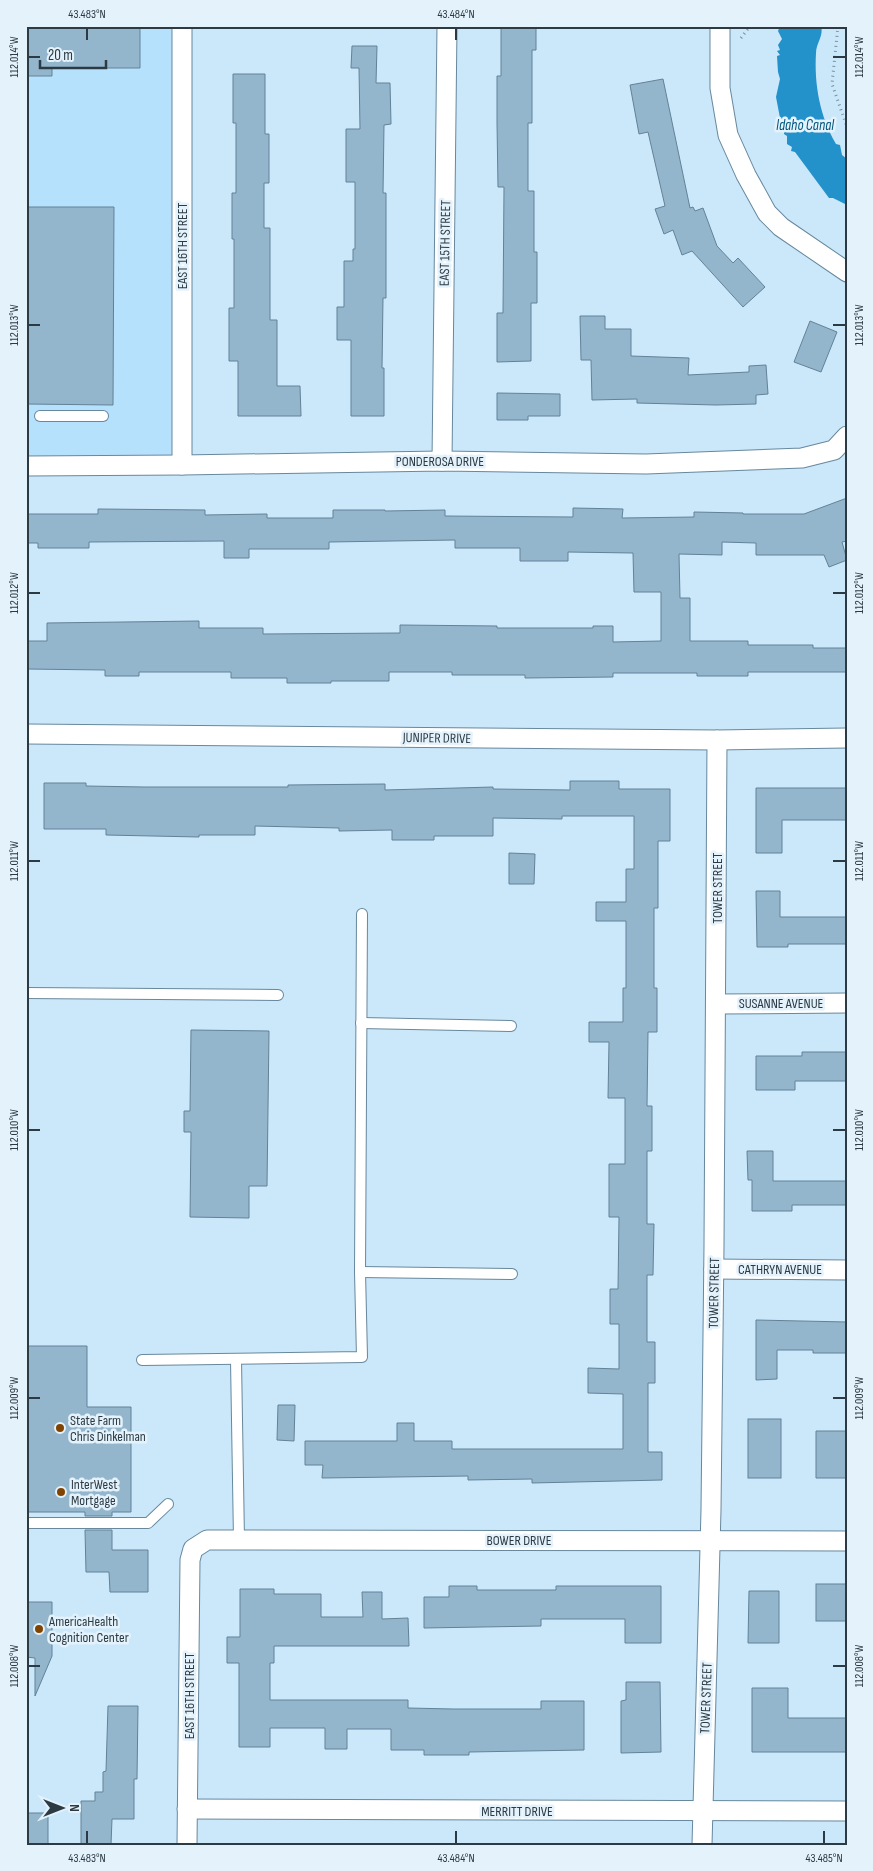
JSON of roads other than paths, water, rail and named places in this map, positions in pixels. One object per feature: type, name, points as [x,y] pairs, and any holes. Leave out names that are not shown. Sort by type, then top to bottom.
[{"type":"street","name":"EAST 16TH STREET","points":[[182,26],[182,465]]},
{"type":"street","name":"EAST 15TH STREET","points":[[442,461],[448,26]]},
{"type":"street","points":[[720,26],[720,88],[728,135],[746,175],[767,213],[781,227],[847,272]]},
{"type":"street","name":"PONDEROSA DRIVE","points":[[26,466],[442,461],[646,464],[802,458],[834,450],[847,436]]},
{"type":"street","name":"JUNIPER DRIVE","points":[[26,734],[717,740],[847,738]]},
{"type":"street","name":"TOWER STREET","points":[[702,1845],[710,1540],[714,1269],[717,740]]},
{"type":"street","name":"SUSANNE AVENUE","points":[[716,1004],[847,1003]]},
{"type":"street","name":"CATHRYN AVENUE","points":[[714,1269],[847,1270]]},
{"type":"street","name":"BOWER DRIVE","points":[[193,1549],[207,1540],[847,1541]]},
{"type":"street","name":"EAST 16TH STREET","points":[[187,1845],[190,1560],[193,1549]]},
{"type":"street","name":"MERRITT DRIVE","points":[[188,1809],[847,1811]]},
{"type":"lane","points":[[40,416],[103,416]]},
{"type":"lane","points":[[142,1360],[362,1357],[360,1272],[362,914]]},
{"type":"lane","points":[[26,993],[278,995]]},
{"type":"lane","points":[[361,1023],[511,1026]]},
{"type":"lane","points":[[360,1272],[512,1274]]},
{"type":"lane","points":[[236,1360],[239,1540]]},
{"type":"lane","points":[[26,1523],[148,1523],[168,1504]]},
{"type":"water","name":"Idaho Canal","points":[[780,26],[821,26],[822,30],[816,53],[817,88],[822,112],[830,134],[836,144],[840,145],[842,155],[847,159],[847,205],[829,198],[795,152],[791,151],[792,147],[787,144],[787,136],[784,134],[782,126],[784,120],[780,118],[776,97],[780,79],[777,56],[780,55],[777,51],[780,50],[778,45],[782,39],[778,31]]},
{"type":"place","name":"State Farm Chris Dinkelman","points":[[60,1428]]},
{"type":"place","name":"InterWest Mortgage","points":[[61,1492]]},
{"type":"place","name":"AmericaHealth Cognition Center","points":[[39,1629]]}]
